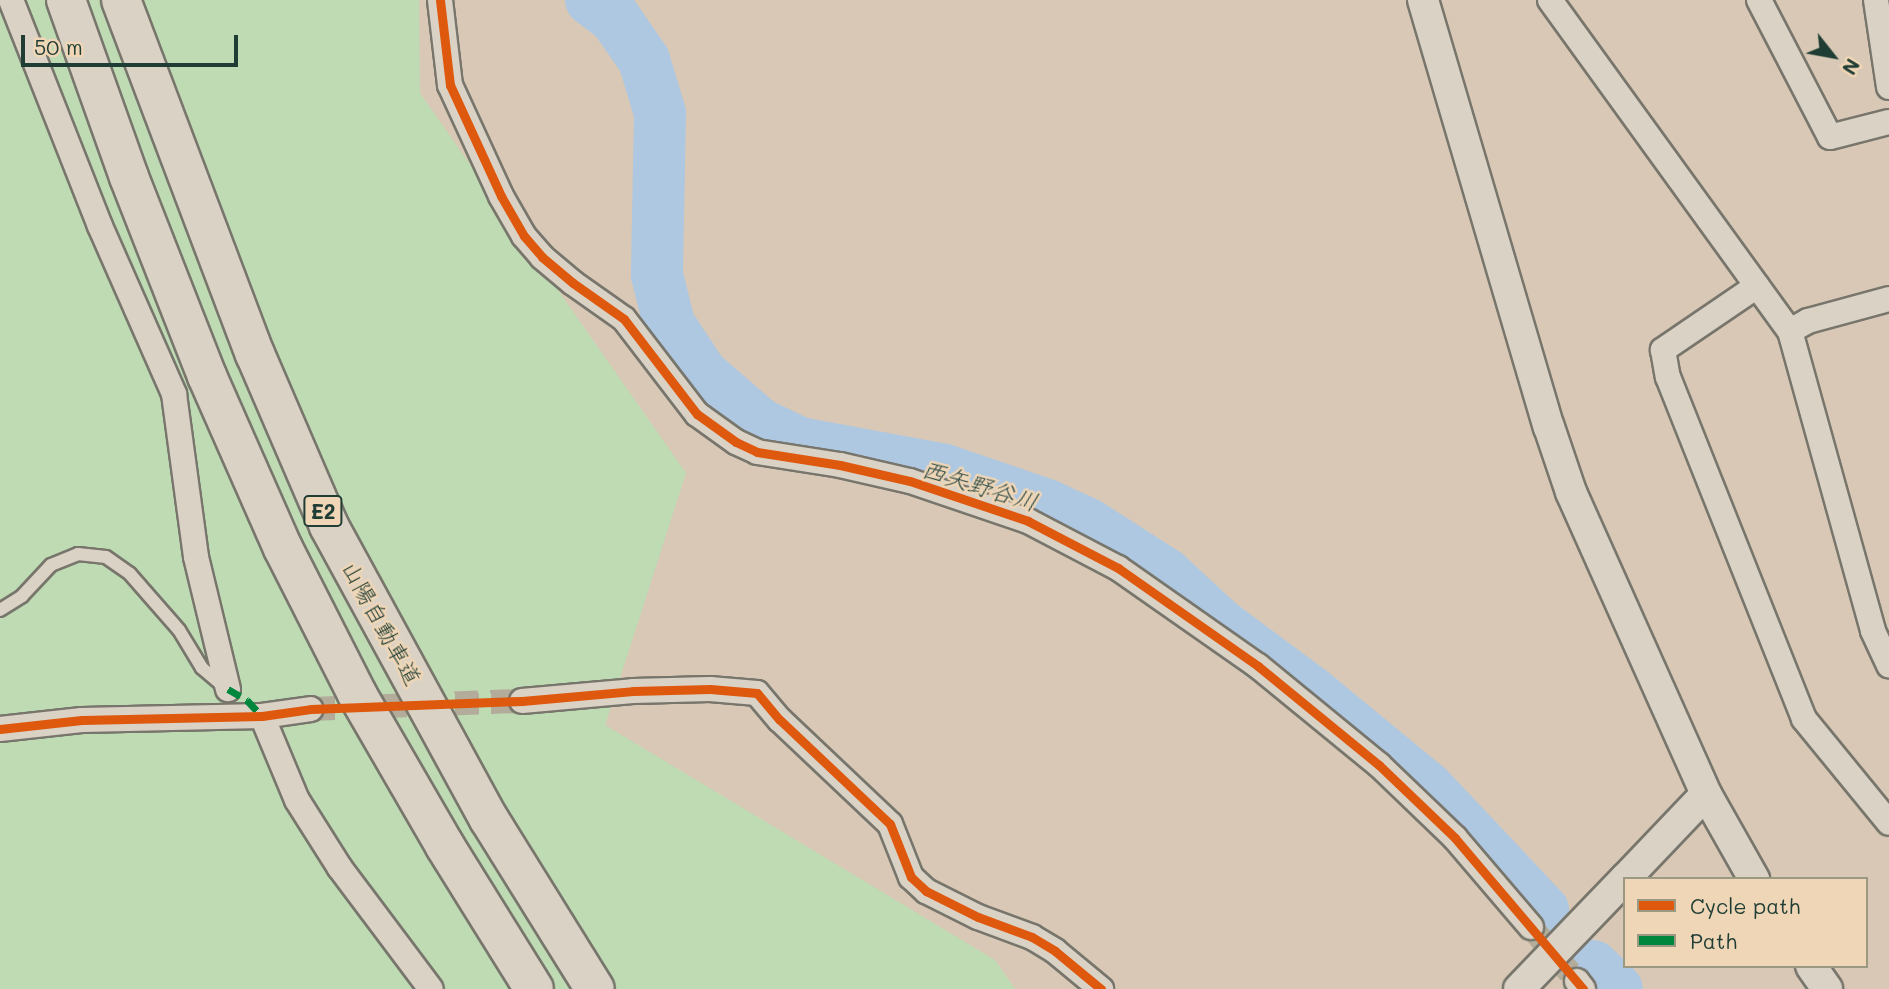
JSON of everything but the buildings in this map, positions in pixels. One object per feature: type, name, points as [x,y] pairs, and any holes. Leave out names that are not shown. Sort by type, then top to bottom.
[{"type":"highway","name":"E2","points":[[66,0],[129,177],[207,376],[283,548],[371,717],[445,846],[534,989]]},
{"type":"highway","name":"山陽自動車道","points":[[121,0],[255,354],[329,526],[489,819],[595,989]]},
{"type":"street","points":[[10,0],[100,226],[174,394],[196,557],[228,689]]},
{"type":"street","points":[[440,0],[450,85],[500,196],[524,236],[542,257],[573,283],[624,319],[697,414],[736,442],[757,452],[839,465],[910,481],[1028,521],[1118,568],[1258,666],[1379,765],[1455,838],[1531,927]]},
{"type":"street","points":[[1423,0],[1549,427],[1571,492],[1706,794],[1753,877]]},
{"type":"street","points":[[1549,0],[1790,331],[1873,631],[1889,666]]},
{"type":"street","points":[[1759,0],[1830,137],[1889,122]]},
{"type":"street","points":[[1876,0],[1889,87]]},
{"type":"street","points":[[1757,286],[1663,349],[1668,377],[1804,719],[1889,823]]},
{"type":"street","points":[[1790,331],[1808,321],[1888,301]]},
{"type":"street","points":[[522,701],[633,691],[710,689],[757,693],[780,720],[890,824],[911,877],[926,891],[978,917],[1032,937],[1055,951],[1101,989]]},
{"type":"street","points":[[0,729],[82,720],[262,716],[311,709]]},
{"type":"street","points":[[262,716],[297,800],[340,867],[431,989]]},
{"type":"street","points":[[1627,877],[1706,794]]},
{"type":"street","points":[[1519,989],[1623,881]]},
{"type":"street","points":[[1812,968],[1827,989]]},
{"type":"lane","points":[[0,610],[22,596],[51,565],[78,554],[106,557],[130,573],[179,629],[202,668],[228,689]]},
{"type":"green space","points":[[0,0],[419,0],[420,93],[686,473],[605,725],[995,960],[1015,989],[0,989]]},
{"type":"waterway","name":"西矢野谷川","points":[[591,0],[615,18],[644,60],[660,113],[657,275],[669,324],[702,374],[760,424],[800,443],[945,470],[1047,505],[1088,524],[1166,574],[1221,625],[1309,690],[1428,788],[1543,910]]},
{"type":"waterway","name":"西矢野谷川","points":[[1593,966],[1617,989]]},
{"type":"tunnel","points":[[311,709],[522,701]]},
{"type":"tunnel","points":[[1531,927],[1577,981]]},
{"type":"marked path","points":[[228,689],[247,700],[262,716]]},
{"type":"cycle path","points":[[440,0],[450,85],[501,196],[524,236],[542,257],[573,283],[624,319],[697,414],[736,442],[757,452],[840,465],[910,481],[1028,521],[1118,568],[1258,666],[1379,765],[1455,838],[1583,989]]},
{"type":"cycle path","points":[[0,729],[82,720],[262,716],[311,709],[522,701],[633,691],[710,689],[757,693],[780,720],[890,824],[911,877],[926,891],[978,917],[1032,937],[1055,951],[1101,989]]}]
